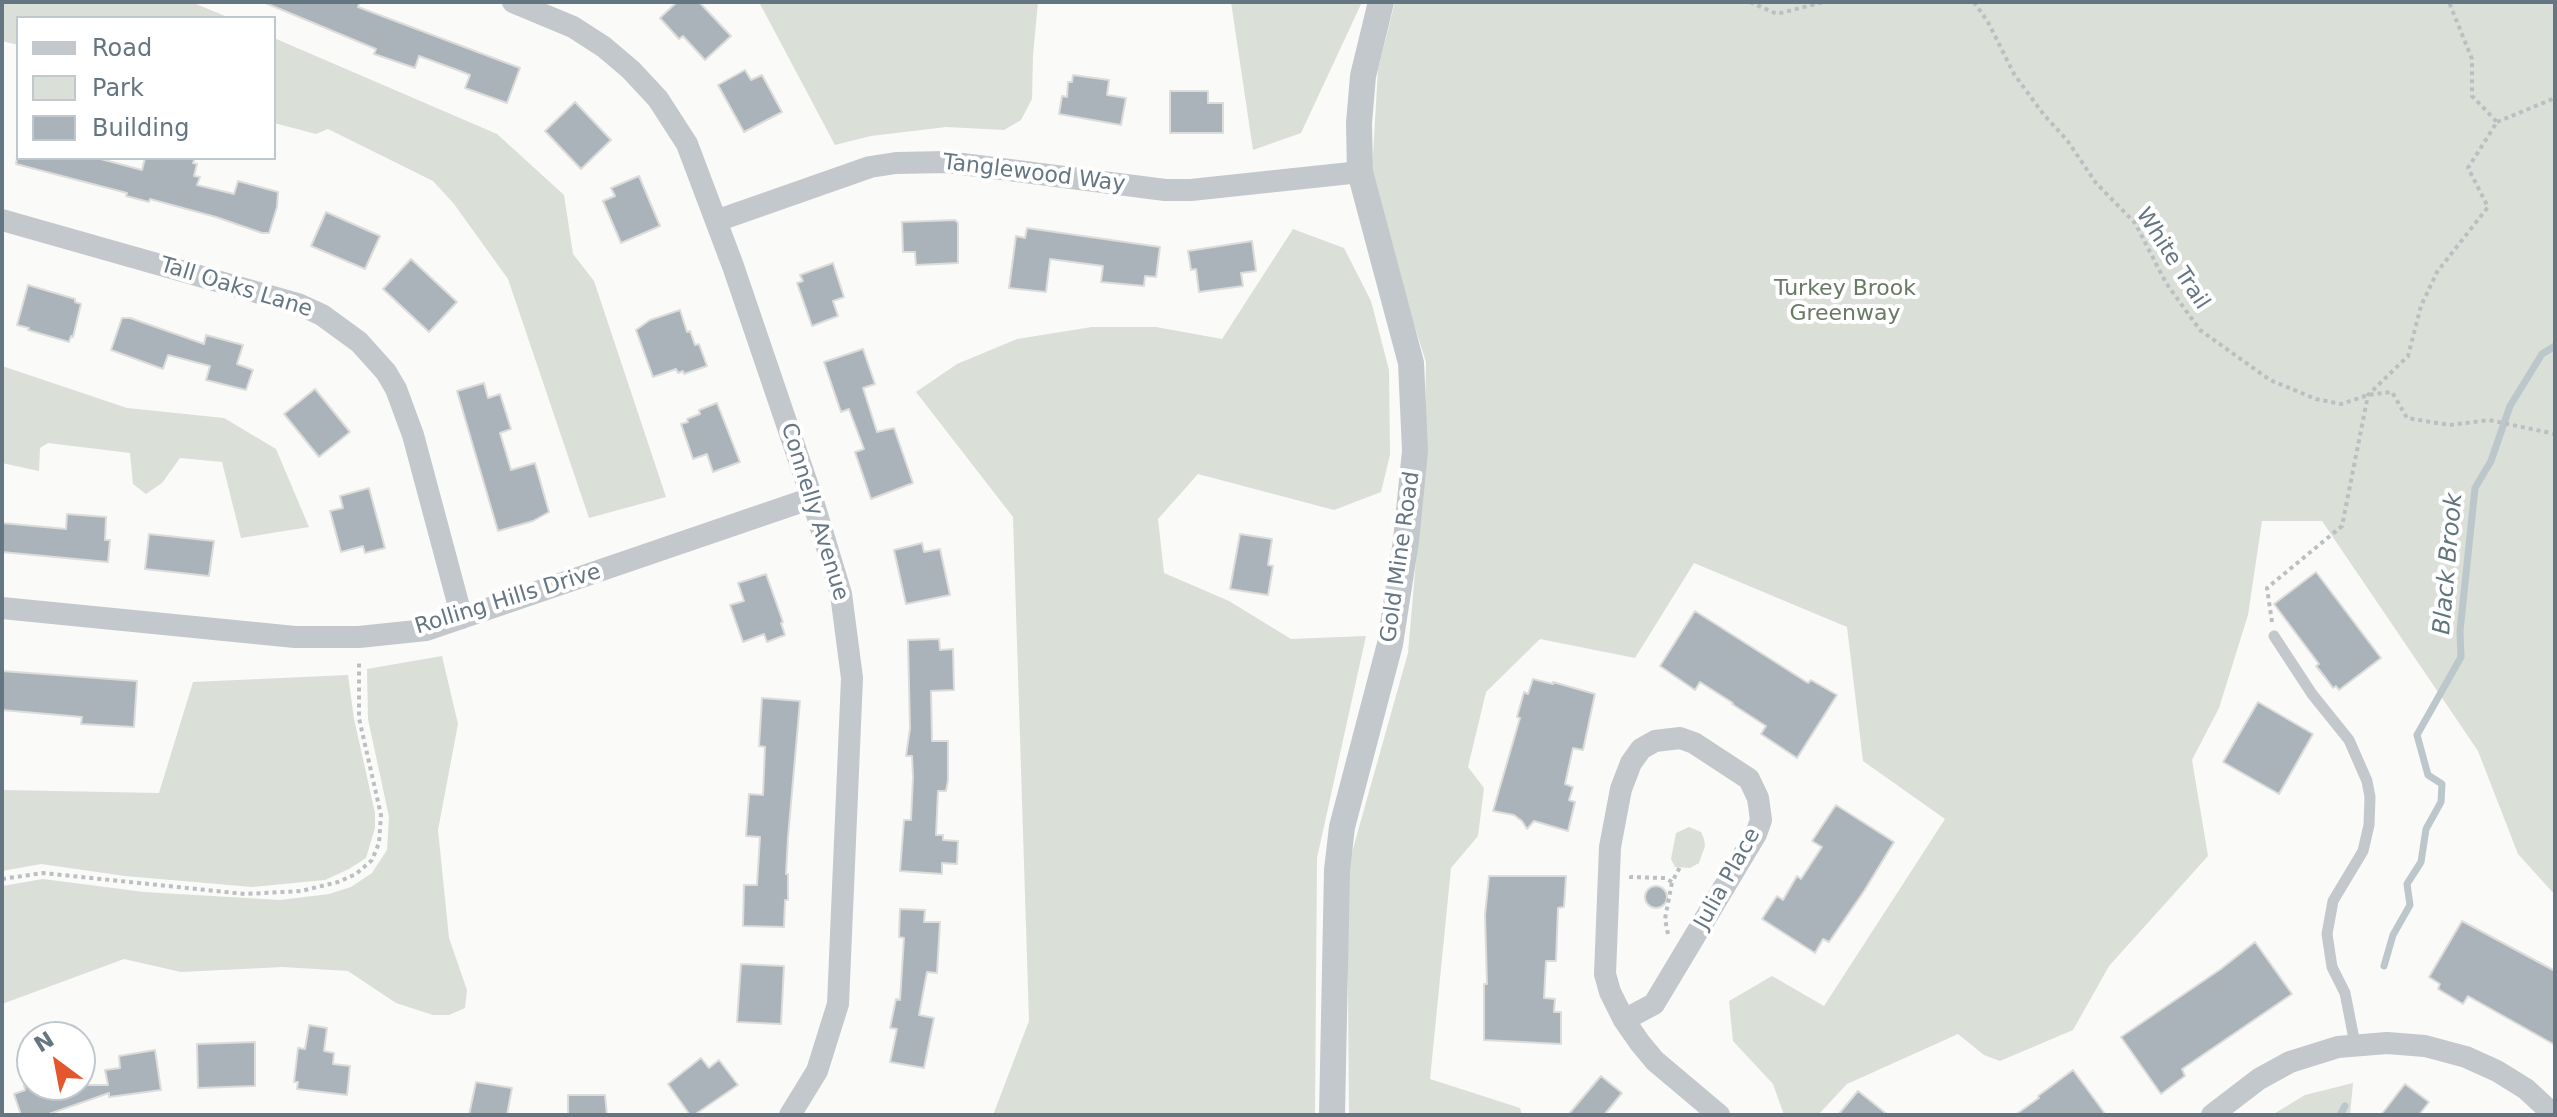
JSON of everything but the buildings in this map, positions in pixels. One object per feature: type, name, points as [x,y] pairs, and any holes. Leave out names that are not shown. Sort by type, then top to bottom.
[{"type":"street","name":"Connelly Avenue","points":[[513,2],[573,27],[604,47],[658,99],[687,144],[812,498],[841,594],[852,678],[838,1004],[817,1071],[790,1115]]},
{"type":"street","name":"Gold Mine Road","points":[[1332,1115],[1337,870],[1342,827],[1390,644],[1406,541],[1415,451],[1411,363],[1360,172],[1359,123],[1363,76],[1381,2]]},
{"type":"street","name":"Tanglewood Way","points":[[716,221],[870,167],[908,162],[947,162],[1151,188],[1191,190],[1360,172]]},
{"type":"street","name":"Tall Oaks Lane","points":[[2,220],[298,304],[322,315],[359,342],[386,372],[396,389],[409,424],[462,618]]},
{"type":"street","name":"Rolling Hills Drive","points":[[2,608],[295,637],[359,637],[426,630],[812,498]]},
{"type":"street","name":"Julia Place","points":[[1624,1020],[1654,1004],[1756,834],[1761,820],[1758,798],[1749,779],[1694,743],[1680,738],[1655,741],[1638,753],[1626,774],[1617,805],[1608,872],[1605,974],[1624,1020],[1655,1061],[1719,1115]]},
{"type":"street","points":[[2212,1115],[2259,1079],[2290,1062],[2355,1044],[2399,1043],[2466,1057],[2497,1071],[2526,1089],[2554,1115]]},
{"type":"lane","points":[[2274,636],[2312,694],[2349,740],[2367,781],[2371,812],[2366,839],[2356,864],[2333,901],[2327,934],[2332,967],[2345,993],[2355,1044]]},
{"type":"path","points":[[1750,2],[1777,14],[1823,2]]},
{"type":"path","name":"White Trail","points":[[1974,2],[1988,22],[2014,74],[2067,140],[2096,183],[2135,223],[2166,283],[2200,330],[2270,380],[2316,399],[2341,404],[2368,395],[2392,392],[2407,418],[2449,425],[2489,420],[2515,423],[2555,434]]},
{"type":"path","points":[[2449,2],[2472,59],[2472,96],[2497,122]]},
{"type":"path","points":[[2274,636],[2267,588],[2342,526],[2368,395],[2408,356],[2421,306],[2437,272],[2488,207],[2468,168],[2497,122],[2555,98]]},
{"type":"path","points":[[2,879],[43,873],[245,894],[301,891],[356,874],[372,860],[379,843],[381,815],[359,718],[359,660]]},
{"type":"path","points":[[1675,939],[1665,926],[1672,882],[1680,867]]},
{"type":"path","points":[[1630,884],[1631,877],[1665,878],[1672,882]]},
{"type":"green space","points":[[2,2],[191,2],[225,16],[16,16],[16,44],[2,41]]},
{"type":"green space","points":[[759,2],[1038,2],[1032,99],[1021,120],[1004,130],[946,127],[871,136],[835,145]]},
{"type":"green space","points":[[1231,2],[1362,2],[1301,133],[1253,150]]},
{"type":"green space","name":"Turkey Brook Greenway","points":[[1395,2],[2555,2],[2555,895],[2518,854],[2478,751],[2322,521],[2262,521],[2248,615],[2219,708],[2192,760],[2208,856],[2109,966],[2073,1030],[2000,1061],[1984,1055],[1958,1034],[1847,1084],[1818,1115],[1784,1115],[1773,1084],[1733,1041],[1729,1001],[1772,976],[1824,1006],[1945,819],[1863,761],[1847,627],[1694,563],[1635,658],[1540,639],[1486,692],[1468,767],[1484,788],[1478,836],[1451,868],[1430,1079],[1520,1108],[1522,1115],[1349,1115],[1347,870],[1408,653],[1424,469],[1426,362],[1380,218],[1372,172],[1378,69]]},
{"type":"green space","points":[[276,39],[497,134],[564,195],[573,254],[594,281],[666,497],[589,518],[508,279],[454,204],[433,181],[328,129],[316,134],[276,124]]},
{"type":"green space","points":[[1293,229],[1344,248],[1371,301],[1389,370],[1390,455],[1381,492],[1334,510],[1198,474],[1158,519],[1164,573],[1229,601],[1291,639],[1366,636],[1317,858],[1315,1115],[993,1115],[1029,1021],[1013,517],[916,392],[957,364],[1017,339],[1092,327],[1156,327],[1222,339]]},
{"type":"green space","points":[[2,366],[127,408],[224,418],[276,449],[309,527],[241,538],[222,462],[180,458],[162,483],[146,494],[133,484],[130,453],[48,443],[40,448],[39,471],[2,463]]},
{"type":"green space","points":[[442,656],[458,724],[438,830],[449,938],[467,990],[465,1008],[449,1015],[433,1015],[396,1003],[348,971],[283,967],[181,972],[124,959],[2,1004],[2,886],[43,879],[144,892],[280,900],[329,894],[351,887],[372,873],[387,850],[389,817],[368,719],[367,669]]},
{"type":"green space","points":[[348,675],[354,719],[375,813],[375,828],[366,858],[349,869],[325,880],[252,887],[125,876],[41,864],[2,871],[2,790],[159,793],[193,682]]},
{"type":"green space","points":[[1689,827],[1701,832],[1705,846],[1699,863],[1690,868],[1675,867],[1671,859],[1676,833]]},
{"type":"green space","points":[[2353,1083],[2350,1115],[2272,1115],[2305,1095]]},
{"type":"waterway","name":"Black Brook","points":[[2384,966],[2393,935],[2410,905],[2407,884],[2421,862],[2426,829],[2441,802],[2442,784],[2428,775],[2417,735],[2461,657],[2460,631],[2475,488],[2491,461],[2510,406],[2542,354],[2555,346]]},
{"type":"waterway","name":"Black Brook","points":[[2340,1115],[2345,1106]]}]
